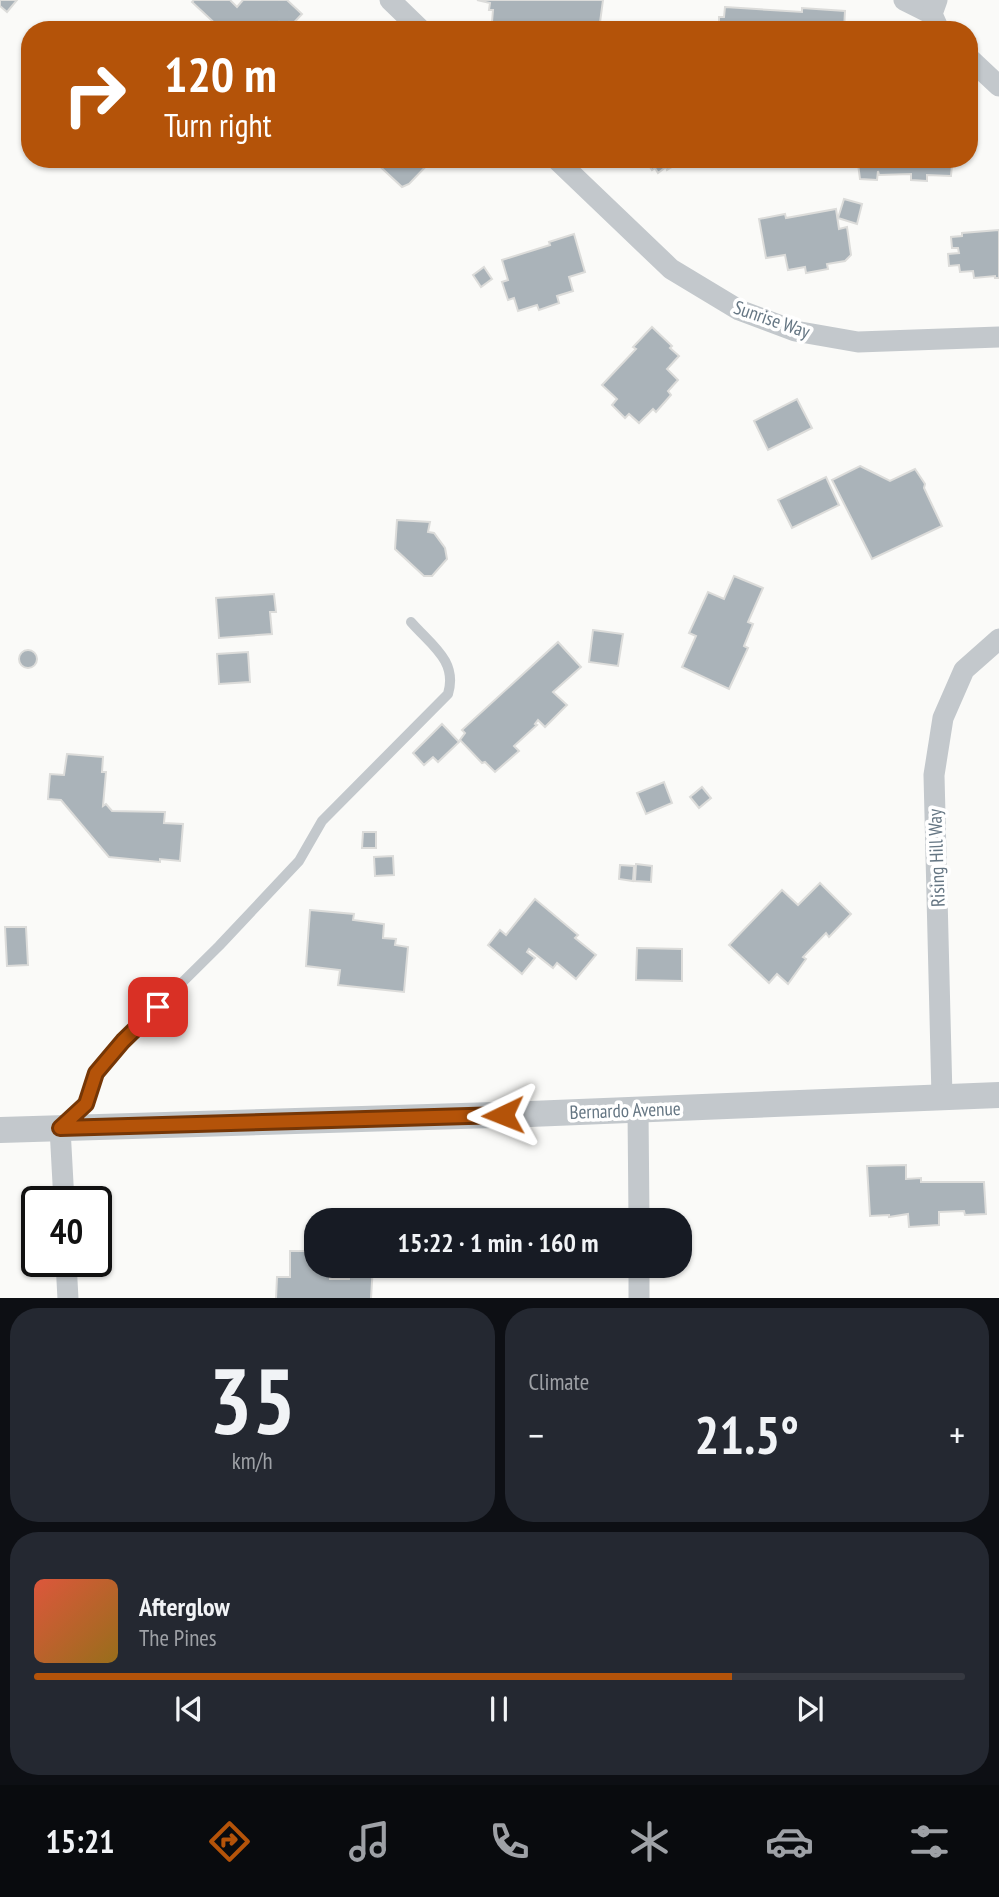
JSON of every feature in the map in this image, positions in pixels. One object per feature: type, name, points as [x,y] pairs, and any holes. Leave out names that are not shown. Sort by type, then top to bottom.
[{"type":"street","points":[[390,0],[412,21]]},
{"type":"street","points":[[904,0],[936,15]]},
{"type":"street","points":[[978,66],[999,86]]},
{"type":"street","name":"Sunrise Way","points":[[565,168],[671,268],[739,310],[795,331],[858,342],[999,337]]},
{"type":"street","name":"Rising Hill Way","points":[[942,1097],[934,775],[943,718],[964,670],[999,639]]},
{"type":"street","name":"Bernardo Avenue","points":[[0,1130],[638,1110],[999,1095]]},
{"type":"street","points":[[638,1110],[639,1208]]},
{"type":"street","points":[[60,1128],[63,1186]]},
{"type":"street","points":[[67,1277],[68,1298]]},
{"type":"street","points":[[639,1278],[639,1298]]},
{"type":"lane","points":[[60,1128],[86,1104],[96,1073],[123,1041],[219,946],[299,861],[321,821],[448,694],[451,678],[448,663],[411,622]]},
{"type":"building","points":[[0,0],[17,0],[7,12],[0,6]]},
{"type":"building","points":[[230,0],[237,7],[243,0],[287,0],[302,14],[295,21],[212,21],[192,2]]},
{"type":"building","points":[[477,0],[603,0],[600,21],[492,21],[493,10],[489,10],[490,3]]},
{"type":"building","points":[[725,7],[802,12],[802,8],[845,11],[844,21],[719,21],[719,17],[724,17]]},
{"type":"building","points":[[382,168],[424,168],[409,184],[402,187]]},
{"type":"building","points":[[859,168],[952,168],[951,176],[927,175],[927,181],[911,180],[911,174],[879,175],[878,171],[877,180],[860,179]]},
{"type":"building","points":[[844,199],[862,204],[857,224],[838,218]]},
{"type":"building","points":[[836,209],[839,229],[847,227],[851,255],[845,261],[827,264],[828,269],[806,273],[805,267],[788,270],[785,255],[766,258],[759,219],[785,214],[786,218]]},
{"type":"building","points":[[999,230],[999,278],[974,278],[973,271],[960,272],[959,265],[949,266],[948,254],[959,253],[958,248],[952,248],[951,237],[962,236],[962,233]]},
{"type":"building","points":[[574,234],[585,272],[569,277],[573,291],[557,296],[559,303],[539,310],[537,305],[518,311],[514,298],[508,300],[502,282],[508,280],[502,260],[550,245],[549,242]]},
{"type":"building","points":[[484,267],[492,279],[481,287],[473,275]]},
{"type":"building","points":[[652,327],[679,356],[667,369],[678,380],[668,391],[671,395],[656,412],[653,409],[639,423],[629,414],[625,418],[612,405],[617,399],[602,385],[636,349],[633,347]]},
{"type":"building","points":[[797,399],[812,428],[768,450],[754,421]]},
{"type":"building","points":[[860,466],[890,481],[915,469],[925,484],[924,488],[942,526],[872,559],[832,480]]},
{"type":"building","points":[[826,477],[839,505],[792,528],[778,500]]},
{"type":"building","points":[[397,520],[430,522],[428,532],[434,533],[445,548],[447,559],[432,576],[424,576],[395,549]]},
{"type":"building","points":[[734,576],[763,588],[748,622],[753,624],[744,646],[748,648],[729,689],[682,667],[696,636],[689,633],[708,592],[724,599]]},
{"type":"building","points":[[274,594],[276,612],[270,612],[272,634],[219,638],[216,598]]},
{"type":"building","points":[[593,630],[623,634],[618,666],[589,662]]},
{"type":"building","points":[[558,642],[581,667],[553,692],[567,705],[545,727],[538,720],[535,724],[537,725],[514,746],[519,751],[495,772],[485,762],[482,763],[460,740],[465,733],[462,730]]},
{"type":"building","points":[[24,650],[32,650],[37,659],[35,666],[24,668],[19,663],[19,655]]},
{"type":"building","points":[[248,652],[250,682],[219,684],[217,654]]},
{"type":"building","points":[[442,724],[459,742],[438,762],[433,757],[424,765],[413,753]]},
{"type":"building","points":[[67,754],[103,757],[102,772],[106,772],[103,806],[106,804],[112,811],[165,812],[164,823],[183,824],[180,861],[160,859],[160,862],[109,857],[61,800],[48,799],[50,774],[64,775]]},
{"type":"building","points":[[664,782],[672,803],[646,814],[637,793]]},
{"type":"building","points":[[702,787],[711,798],[699,808],[690,797]]},
{"type":"building","points":[[363,832],[376,832],[376,848],[362,848]]},
{"type":"building","points":[[393,856],[394,875],[375,876],[374,857]]},
{"type":"building","points":[[636,864],[652,866],[651,882],[635,881]]},
{"type":"building","points":[[620,865],[634,866],[633,881],[619,879]]},
{"type":"building","points":[[820,883],[851,914],[829,937],[826,933],[803,957],[806,959],[788,984],[777,974],[769,983],[729,945],[782,890],[798,905]]},
{"type":"building","points":[[535,899],[578,935],[575,938],[596,955],[576,979],[557,963],[553,968],[529,949],[527,952],[535,958],[522,974],[488,945],[500,930],[506,935]]},
{"type":"building","points":[[310,910],[354,914],[353,920],[384,924],[383,938],[396,939],[395,945],[408,947],[404,992],[338,985],[340,970],[306,966]]},
{"type":"building","points":[[5,927],[26,927],[28,965],[7,966]]},
{"type":"building","points":[[637,948],[682,949],[682,981],[636,980]]},
{"type":"building","points":[[906,1165],[906,1179],[921,1178],[921,1182],[984,1182],[986,1214],[939,1212],[939,1225],[909,1227],[908,1214],[870,1216],[867,1166]]},
{"type":"building","points":[[290,1251],[304,1251],[304,1278],[372,1278],[371,1298],[276,1298],[277,1277],[290,1277]]},
{"type":"route","points":[[158,1007],[123,1041],[96,1073],[86,1104],[60,1128],[503,1115]]}]
